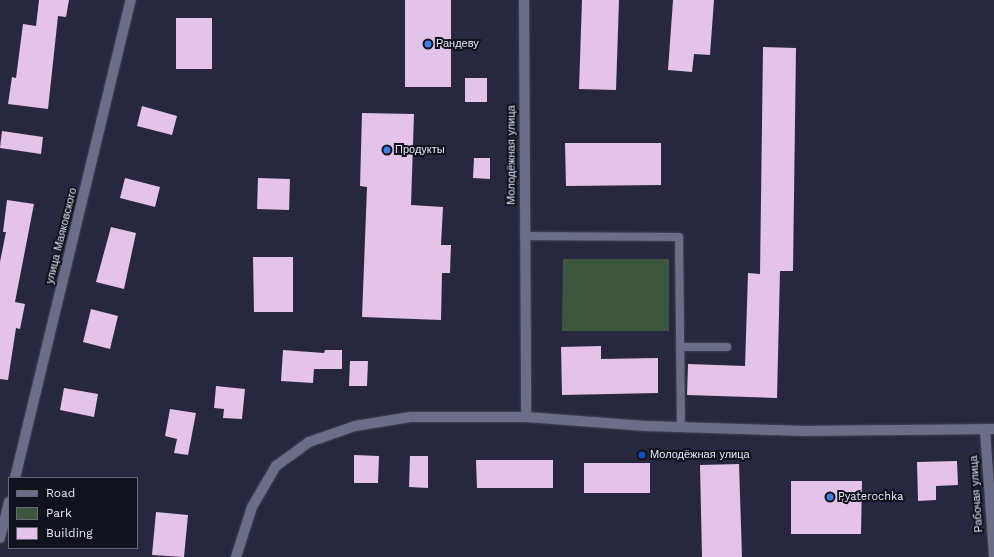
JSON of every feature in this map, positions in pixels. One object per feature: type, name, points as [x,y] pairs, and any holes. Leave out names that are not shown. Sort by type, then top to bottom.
[{"type":"street","name":"улица Маяковского","points":[[15,477],[131,0]]},
{"type":"street","name":"Молодёжная улица","points":[[524,0],[526,417]]},
{"type":"street","points":[[236,557],[252,507],[276,466],[309,442],[355,426],[410,417],[526,417],[681,427],[804,430],[989,429]]},
{"type":"street","name":"Рабочая улица","points":[[989,429],[994,557]]},
{"type":"street","points":[[0,538],[8,506]]},
{"type":"lane","points":[[524,236],[679,236],[681,427]]},
{"type":"lane","points":[[680,347],[727,347]]},
{"type":"green space","points":[[563,259],[669,259],[669,331],[562,331]]},
{"type":"building","points":[[39,0],[69,0],[66,17],[58,16],[48,109],[8,104],[12,77],[16,78],[23,24],[36,26]]},
{"type":"building","name":"Рандеву","points":[[405,0],[451,0],[451,87],[405,87]]},
{"type":"building","points":[[582,0],[619,0],[616,90],[579,89]]},
{"type":"building","points":[[673,0],[714,0],[710,55],[694,54],[692,72],[668,70]]},
{"type":"building","points":[[176,18],[212,18],[212,69],[176,69]]},
{"type":"building","points":[[763,47],[796,48],[793,271],[780,271],[777,398],[687,395],[688,364],[745,366],[748,273],[760,274]]},
{"type":"building","points":[[465,78],[487,78],[487,102],[465,102]]},
{"type":"building","points":[[142,106],[177,116],[172,135],[137,126]]},
{"type":"building","points":[[362,113],[414,114],[411,205],[443,207],[441,245],[451,245],[450,273],[442,273],[441,320],[362,317],[367,187],[360,186]]},
{"type":"building","points":[[2,131],[43,137],[41,154],[0,148]]},
{"type":"building","points":[[565,143],[661,143],[661,185],[566,186]]},
{"type":"building","points":[[474,158],[490,158],[490,179],[473,178]]},
{"type":"building","points":[[125,178],[160,187],[155,207],[120,198]]},
{"type":"building","points":[[258,178],[290,179],[289,210],[257,209]]},
{"type":"building","points":[[7,200],[34,204],[15,302],[25,304],[20,329],[16,328],[8,380],[0,379],[0,262],[6,232],[3,232]]},
{"type":"building","points":[[111,227],[136,233],[124,289],[96,282]]},
{"type":"building","points":[[253,257],[293,257],[293,312],[254,312]]},
{"type":"building","points":[[91,309],[118,316],[110,349],[83,342]]},
{"type":"building","points":[[601,346],[601,359],[658,358],[658,393],[562,395],[561,347]]},
{"type":"building","points":[[283,350],[324,353],[325,350],[342,350],[342,369],[314,369],[313,383],[281,381]]},
{"type":"building","points":[[350,361],[368,361],[367,386],[349,386]]},
{"type":"building","points":[[216,386],[245,389],[242,419],[223,418],[224,409],[214,408]]},
{"type":"building","points":[[64,388],[98,394],[94,417],[60,410]]},
{"type":"building","points":[[170,409],[196,413],[188,455],[174,453],[177,439],[165,436]]},
{"type":"building","points":[[354,455],[379,456],[378,483],[354,483]]},
{"type":"building","points":[[410,456],[428,456],[428,488],[409,487]]},
{"type":"building","points":[[476,460],[553,460],[553,488],[477,488]]},
{"type":"building","points":[[957,461],[958,485],[936,486],[936,500],[918,501],[917,462]]},
{"type":"building","points":[[584,463],[650,463],[650,493],[584,493]]},
{"type":"building","points":[[739,464],[742,557],[702,557],[700,465]]},
{"type":"building","points":[[791,481],[862,481],[861,534],[791,534]]},
{"type":"building","points":[[156,512],[188,515],[184,557],[152,555]]},
{"type":"place","name":"Рандеву","points":[[428,44]]},
{"type":"place","name":"Продукты","points":[[387,150]]},
{"type":"place","name":"Молодёжная улица","points":[[642,455]]},
{"type":"place","name":"Pyaterochka","points":[[830,497]]}]
